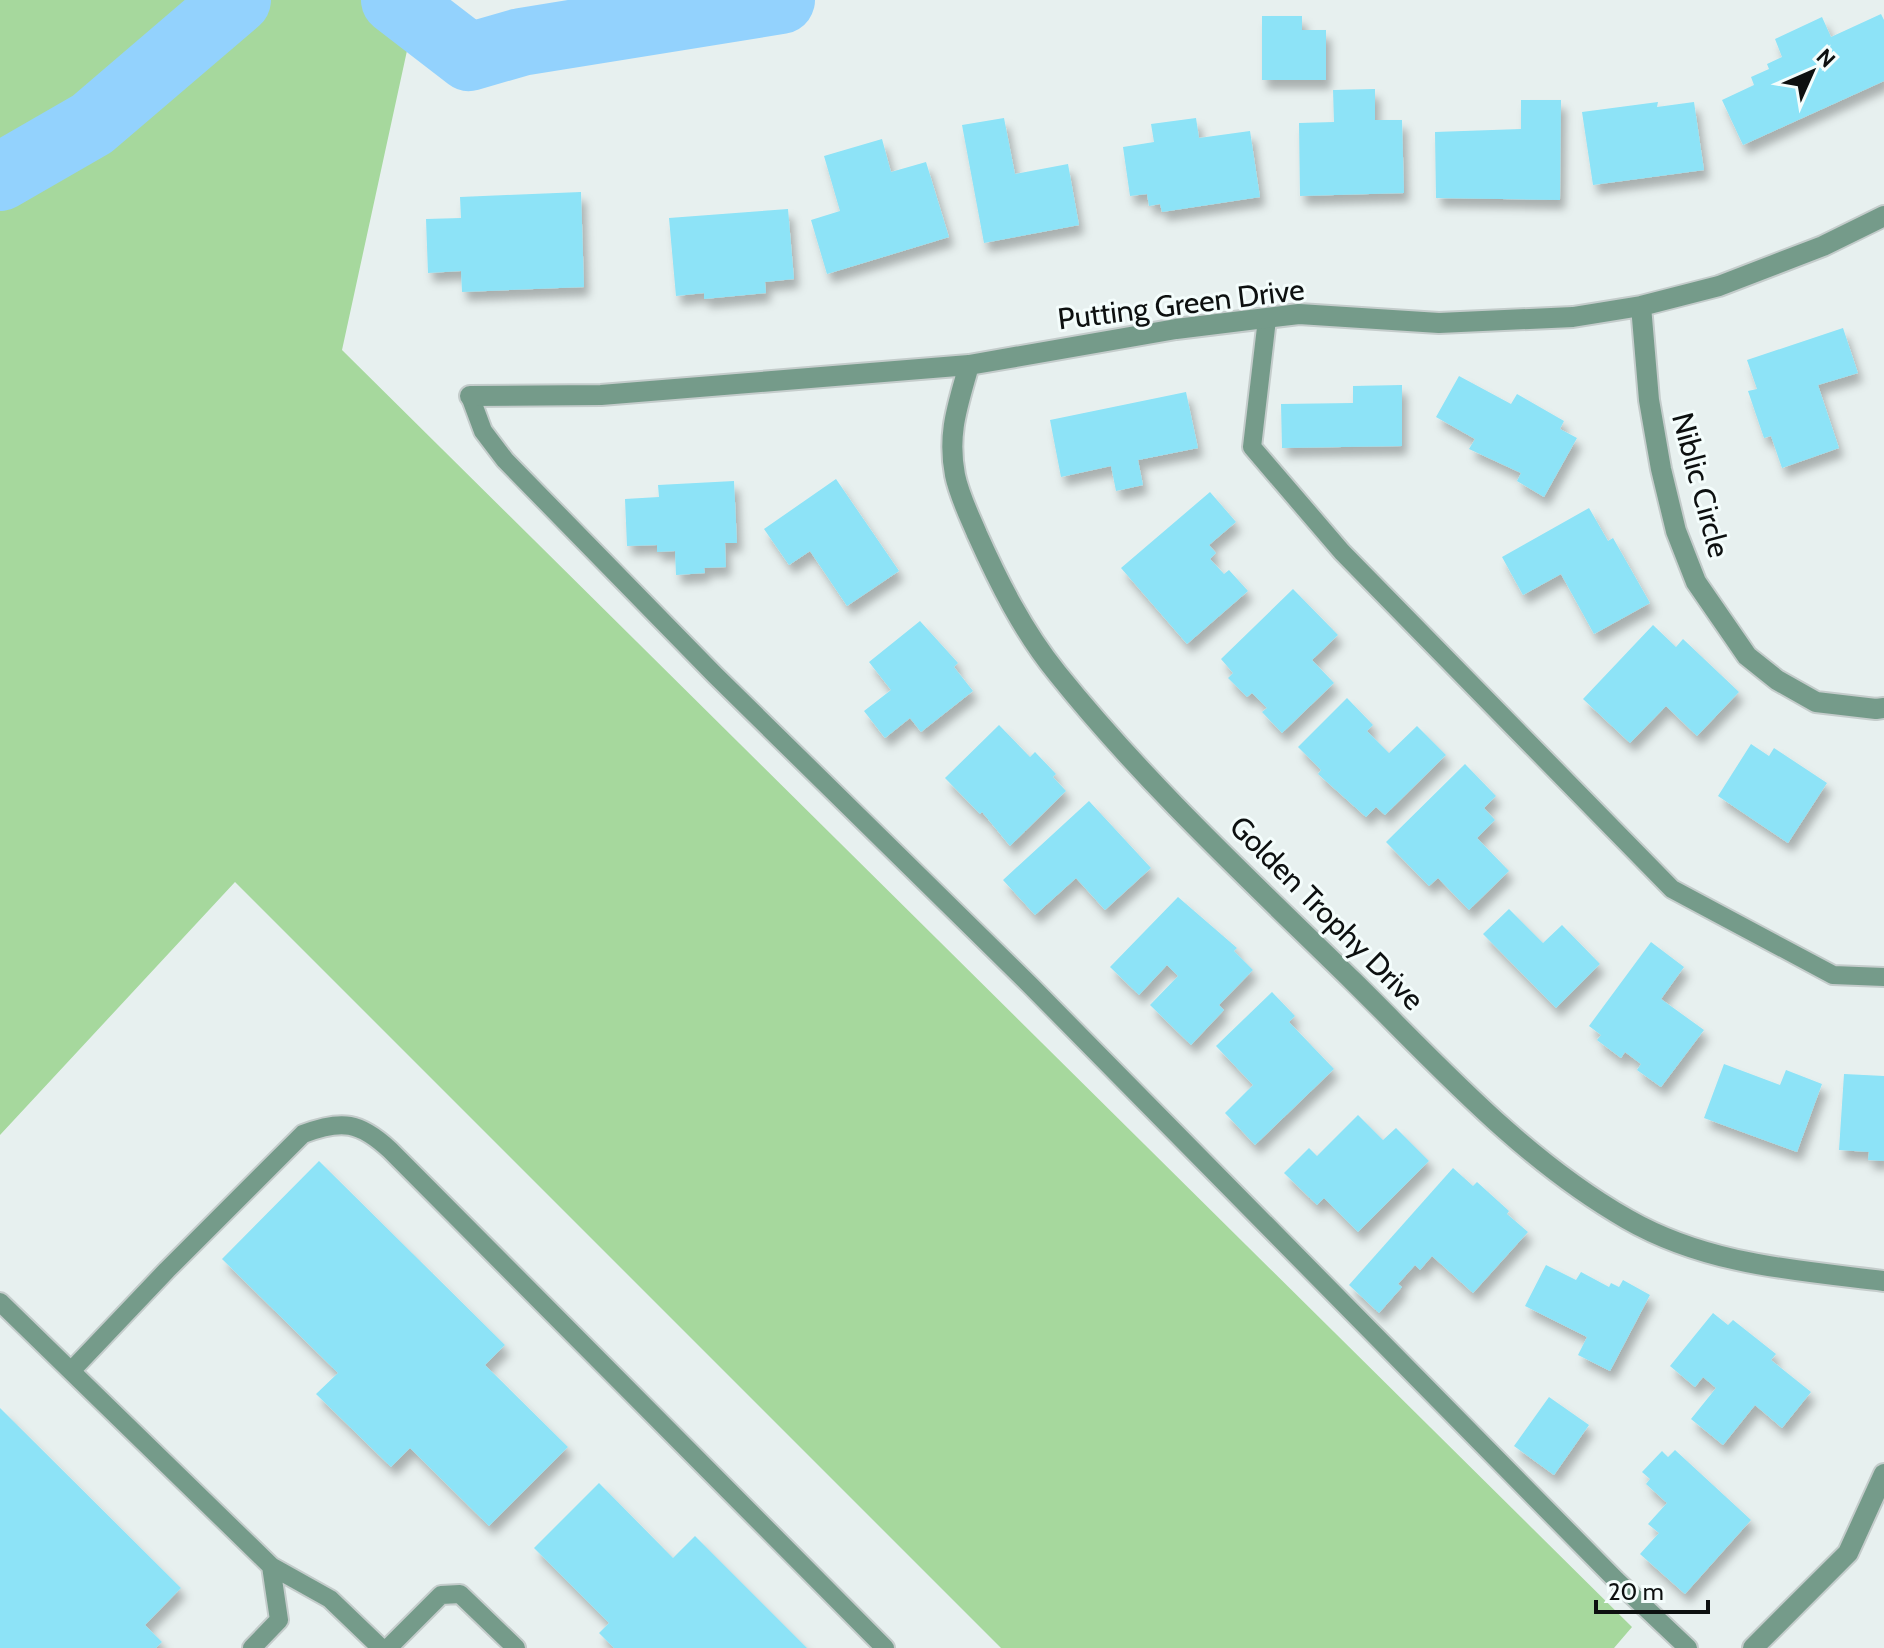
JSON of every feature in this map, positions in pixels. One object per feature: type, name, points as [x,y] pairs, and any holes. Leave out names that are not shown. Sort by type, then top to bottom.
[{"type":"street","name":"Putting Green Drive","points":[[470,396],[601,395],[969,365],[1176,329],[1299,314],[1439,323],[1573,317],[1641,306],[1719,286],[1823,246],[1884,216]]},
{"type":"street","name":"Niblic Circle","points":[[1641,306],[1649,400],[1661,469],[1676,531],[1696,582],[1747,656],[1777,680],[1816,702],[1884,708]]},
{"type":"street","name":"Golden Trophy Drive","points":[[969,365],[951,430],[955,477],[968,513],[1025,629],[1056,673],[1242,873],[1495,1121],[1564,1178],[1629,1220],[1685,1245],[1742,1263],[1884,1281]]},
{"type":"street","points":[[1753,1648],[1848,1553],[1884,1474]]},
{"type":"lane","points":[[1267,319],[1252,447],[1342,552],[1672,889],[1833,975],[1884,977]]},
{"type":"lane","points":[[470,396],[483,431],[505,460],[715,675],[1021,975],[1616,1580],[1688,1648]]},
{"type":"lane","points":[[71,1371],[303,1134],[326,1125],[362,1128],[390,1150],[885,1648]]},
{"type":"lane","points":[[0,1302],[271,1566],[330,1599],[381,1648]]},
{"type":"lane","points":[[252,1648],[279,1620],[271,1566]]},
{"type":"lane","points":[[388,1648],[441,1595],[460,1594],[516,1648]]},
{"type":"green space","points":[[0,0],[418,0],[342,350],[1632,1627],[1614,1648],[1001,1648],[235,882],[0,1135]]},
{"type":"building","points":[[1881,14],[1884,20],[1884,81],[1743,145],[1722,100],[1754,85],[1751,77],[1769,69],[1767,64],[1782,57],[1775,39],[1822,17],[1831,37]]},
{"type":"building","points":[[1262,16],[1302,16],[1302,30],[1326,30],[1326,80],[1262,80]]},
{"type":"building","points":[[1375,89],[1375,120],[1402,120],[1404,193],[1300,196],[1299,123],[1334,122],[1333,90]]},
{"type":"building","points":[[1521,100],[1561,100],[1560,200],[1436,198],[1435,132],[1521,129]]},
{"type":"building","points":[[1658,102],[1657,107],[1694,102],[1704,170],[1593,185],[1582,112]]},
{"type":"building","points":[[1004,118],[1015,174],[1068,164],[1079,225],[984,243],[962,125]]},
{"type":"building","points":[[1196,118],[1199,138],[1250,131],[1260,197],[1162,212],[1160,204],[1149,206],[1147,194],[1130,196],[1123,147],[1154,142],[1151,124]]},
{"type":"building","points":[[882,139],[891,172],[926,162],[949,237],[827,274],[811,220],[840,211],[824,156]]},
{"type":"building","points":[[581,192],[584,287],[462,292],[461,271],[428,273],[426,219],[461,218],[460,197]]},
{"type":"building","points":[[788,209],[794,279],[765,282],[766,293],[704,299],[704,293],[676,296],[669,218]]},
{"type":"building","points":[[1843,328],[1858,373],[1818,385],[1839,448],[1782,468],[1771,436],[1764,438],[1748,391],[1757,389],[1747,360]]},
{"type":"building","points":[[1459,376],[1511,404],[1517,394],[1564,421],[1560,429],[1577,438],[1544,497],[1517,481],[1521,473],[1469,449],[1475,439],[1436,417]]},
{"type":"building","points":[[1402,385],[1402,446],[1282,448],[1281,404],[1353,403],[1353,386]]},
{"type":"building","points":[[1186,392],[1198,448],[1138,460],[1143,485],[1116,491],[1111,466],[1061,477],[1050,420]]},
{"type":"building","points":[[836,479],[899,571],[847,606],[810,551],[789,565],[764,529]]},
{"type":"building","points":[[734,481],[737,543],[725,543],[726,567],[704,568],[705,573],[676,575],[675,551],[657,552],[657,545],[627,546],[625,499],[659,497],[658,485]]},
{"type":"building","points":[[1210,492],[1236,522],[1209,545],[1216,553],[1210,559],[1224,574],[1229,570],[1248,591],[1187,644],[1121,568]]},
{"type":"building","points":[[1589,508],[1608,541],[1613,538],[1650,603],[1594,634],[1561,574],[1523,595],[1502,557]]},
{"type":"building","points":[[1293,589],[1338,635],[1312,660],[1334,683],[1282,733],[1262,712],[1267,708],[1252,693],[1247,697],[1228,678],[1233,673],[1221,659]]},
{"type":"building","points":[[920,621],[958,663],[954,667],[973,691],[921,732],[910,718],[885,738],[864,711],[891,690],[869,662]]},
{"type":"building","points":[[1653,625],[1676,647],[1683,639],[1739,692],[1697,736],[1666,706],[1630,743],[1583,699]]},
{"type":"building","points":[[1347,698],[1373,725],[1367,731],[1389,753],[1417,726],[1446,755],[1385,815],[1376,807],[1366,817],[1318,774],[1321,770],[1298,747]]},
{"type":"building","points":[[999,725],[1030,757],[1035,752],[1056,774],[1053,777],[1066,791],[1010,846],[982,812],[980,814],[945,778]]},
{"type":"building","points":[[1751,744],[1769,756],[1774,748],[1827,783],[1788,843],[1718,796]]},
{"type":"building","points":[[1465,764],[1496,796],[1484,808],[1495,820],[1477,838],[1509,871],[1469,910],[1438,878],[1429,886],[1386,842]]},
{"type":"building","points":[[1089,801],[1151,868],[1105,910],[1076,878],[1035,915],[1003,880]]},
{"type":"building","points":[[1178,897],[1237,948],[1234,951],[1253,970],[1219,1005],[1224,1010],[1191,1045],[1150,1005],[1178,976],[1167,965],[1139,995],[1110,967]]},
{"type":"building","points":[[1509,909],[1543,943],[1562,925],[1600,964],[1556,1008],[1483,934]]},
{"type":"building","points":[[1651,942],[1684,967],[1661,999],[1704,1030],[1661,1087],[1637,1070],[1641,1064],[1625,1052],[1621,1058],[1597,1040],[1601,1035],[1589,1026]]},
{"type":"building","points":[[1272,992],[1295,1016],[1289,1022],[1334,1069],[1255,1145],[1225,1113],[1253,1085],[1216,1046]]},
{"type":"building","points":[[1724,1064],[1780,1085],[1786,1070],[1822,1084],[1797,1152],[1704,1118]]},
{"type":"building","points":[[1844,1074],[1884,1076],[1884,1161],[1868,1160],[1869,1152],[1839,1150]]},
{"type":"building","points":[[1358,1115],[1383,1140],[1396,1128],[1429,1161],[1358,1232],[1324,1198],[1317,1205],[1284,1173],[1309,1148],[1317,1156]]},
{"type":"building","points":[[319,1161],[505,1345],[485,1365],[568,1447],[489,1526],[410,1448],[391,1467],[316,1394],[338,1373],[222,1259]]},
{"type":"building","points":[[1453,1168],[1473,1186],[1477,1182],[1528,1232],[1473,1293],[1432,1256],[1420,1270],[1415,1265],[1398,1284],[1402,1287],[1379,1313],[1349,1285]]},
{"type":"building","points":[[1546,1265],[1576,1280],[1581,1272],[1609,1287],[1611,1283],[1619,1287],[1623,1280],[1650,1295],[1610,1371],[1578,1355],[1587,1337],[1525,1306]]},
{"type":"building","points":[[1713,1313],[1728,1325],[1733,1320],[1776,1354],[1771,1360],[1811,1392],[1782,1428],[1755,1405],[1723,1445],[1691,1419],[1716,1388],[1703,1377],[1695,1387],[1670,1366]]},
{"type":"building","points":[[1549,1397],[1589,1425],[1554,1475],[1514,1446]]},
{"type":"building","points":[[0,1408],[181,1588],[145,1625],[162,1642],[156,1648],[0,1648]]},
{"type":"building","points":[[1675,1450],[1751,1520],[1685,1594],[1640,1554],[1659,1533],[1648,1524],[1667,1503],[1646,1484],[1650,1479],[1642,1472],[1662,1451],[1668,1457]]},
{"type":"building","points":[[599,1483],[673,1558],[695,1536],[807,1648],[614,1648],[599,1633],[609,1623],[534,1548]]},
{"type":"waterway","points":[[0,177],[92,124],[237,0]]},
{"type":"waterway","points":[[395,0],[469,57],[521,42],[781,0]]}]
